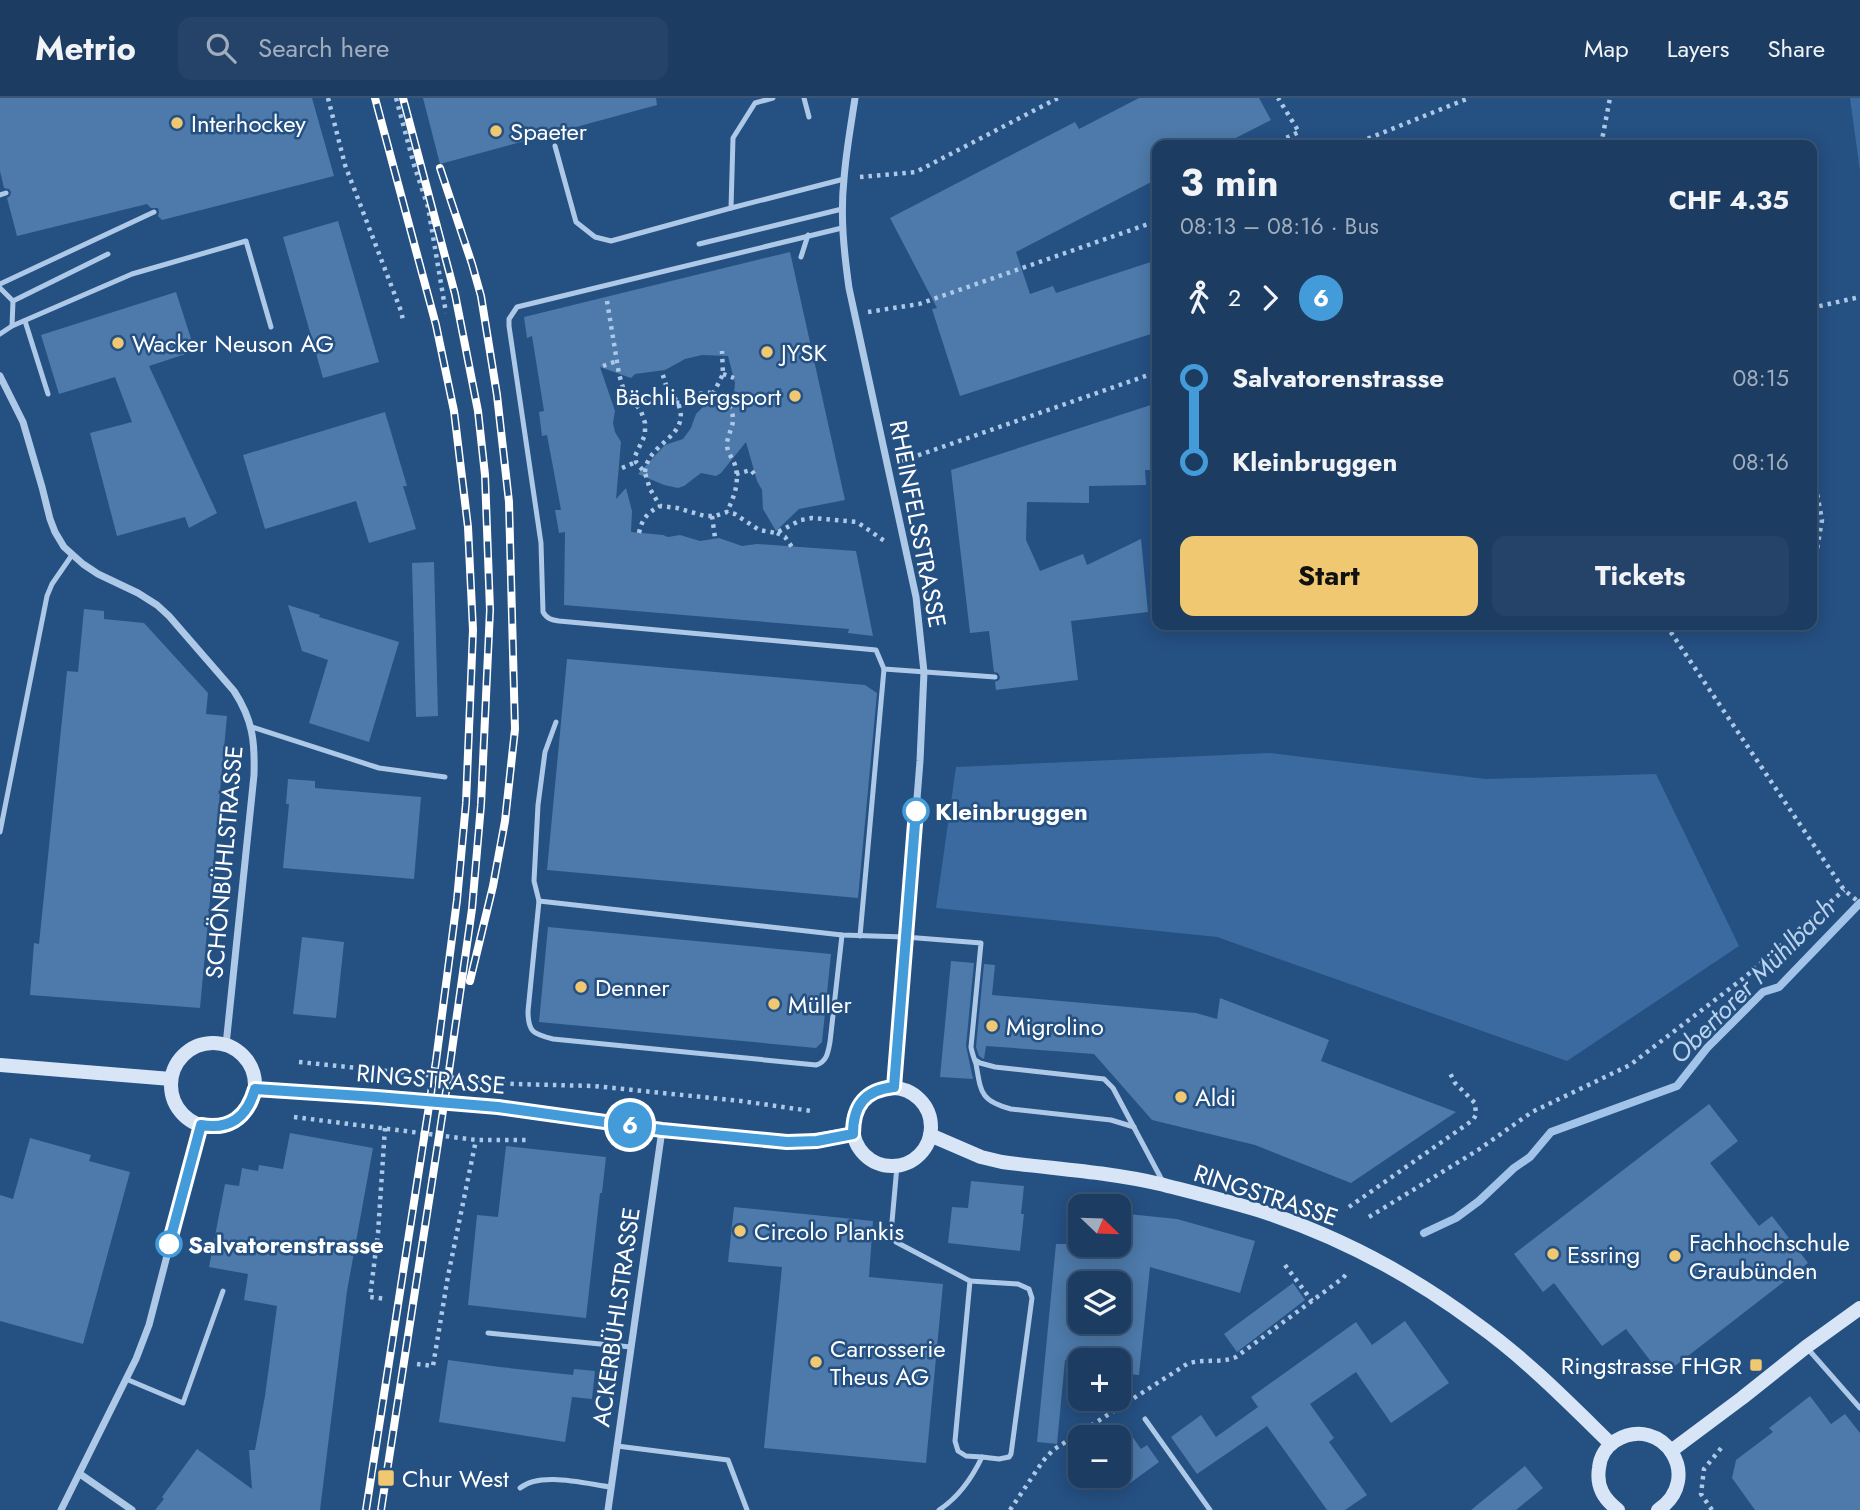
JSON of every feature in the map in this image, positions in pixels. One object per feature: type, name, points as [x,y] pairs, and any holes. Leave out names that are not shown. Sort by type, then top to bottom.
[{"type":"main road","points":[[205,1043],[226,1045],[235,1049],[248,1062],[255,1089],[249,1107],[236,1119],[219,1126],[201,1125],[192,1121],[178,1108],[173,1099],[171,1079],[179,1060],[195,1047],[205,1043]]},
{"type":"main road","points":[[0,1065],[171,1079]]},
{"type":"main road","points":[[894,1087],[905,1089],[923,1103],[929,1113],[930,1135],[918,1156],[897,1166],[885,1166],[864,1155],[853,1134],[853,1122],[856,1111],[872,1093],[882,1088],[894,1087]]},
{"type":"main road","name":"RINGSTRASSE","points":[[255,1089],[498,1107],[662,1130],[795,1142],[853,1134]]},
{"type":"main road","name":"RINGSTRASSE","points":[[930,1135],[981,1157],[1002,1162],[1133,1179],[1239,1205],[1293,1223],[1355,1250],[1415,1283],[1478,1324],[1550,1384],[1611,1444]]},
{"type":"main road","points":[[1671,1451],[1860,1308]]},
{"type":"main road","points":[[1609,1508],[1599,1484],[1600,1462],[1611,1444],[1636,1434],[1650,1435],[1662,1441],[1677,1461],[1677,1485],[1664,1508]]},
{"type":"street","name":"RHEINFELSSTRASSE","points":[[855,98],[842,209],[849,288],[916,597],[923,672],[920,761],[894,1087]]},
{"type":"street","name":"SCHÖNBÜHLSTRASSE","points":[[0,376],[23,422],[55,532],[72,555],[98,574],[147,598],[169,616],[234,691],[252,727],[254,775],[226,1045]]},
{"type":"street","points":[[61,1510],[136,1359],[149,1325],[201,1125]]},
{"type":"street","name":"ACKERBÜHLSTRASSE","points":[[608,1510],[662,1130]]},
{"type":"street","points":[[80,1474],[132,1510]]},
{"type":"lane","points":[[731,208],[733,138],[755,103],[773,98]]},
{"type":"lane","points":[[804,98],[809,117]]},
{"type":"lane","points":[[555,146],[576,222],[595,237],[611,241],[844,179]]},
{"type":"lane","points":[[699,244],[842,209]]},
{"type":"lane","points":[[12,326],[13,301],[0,286],[154,212]]},
{"type":"lane","points":[[842,228],[517,307],[509,319],[541,543],[542,604],[546,617],[559,621],[876,650],[884,669],[860,936]]},
{"type":"lane","points":[[801,257],[808,235]]},
{"type":"lane","points":[[0,334],[12,326],[132,274],[246,241],[271,327]]},
{"type":"lane","points":[[13,301],[108,254]]},
{"type":"lane","points":[[25,321],[48,394]]},
{"type":"lane","points":[[0,832],[47,596],[72,555]]},
{"type":"lane","points":[[884,669],[995,677]]},
{"type":"lane","points":[[556,722],[545,751],[538,805],[534,881],[539,901],[528,1011],[528,1025],[532,1031],[553,1039],[816,1065],[827,1057],[830,1042],[842,935]]},
{"type":"lane","points":[[252,727],[380,768],[445,778]]},
{"type":"lane","points":[[539,901],[842,935],[981,943],[971,1047],[978,1084],[986,1098],[1011,1109],[1111,1120],[1134,1128]]},
{"type":"lane","points":[[975,1060],[995,1067],[1104,1079],[1113,1088],[1164,1185]]},
{"type":"lane","points":[[897,1166],[891,1233],[896,1242],[970,1281],[1018,1284],[1029,1289],[1032,1298],[1011,1454],[1005,1459],[965,1456],[956,1447],[970,1281]]},
{"type":"lane","points":[[126,1379],[183,1403],[223,1291]]},
{"type":"lane","points":[[488,1333],[631,1347]]},
{"type":"lane","points":[[1806,1347],[1860,1408]]},
{"type":"lane","points":[[1145,1419],[1210,1510]]},
{"type":"lane","points":[[617,1446],[729,1460],[747,1510]]},
{"type":"lane","points":[[940,1510],[960,1492],[974,1474],[982,1457]]},
{"type":"lane","points":[[520,1488],[527,1482],[539,1479],[611,1487]]},
{"type":"path","points":[[328,98],[345,165],[403,320]]},
{"type":"path","points":[[396,98],[428,207],[446,313]]},
{"type":"path","points":[[844,179],[916,172],[1058,98]]},
{"type":"path","points":[[1278,98],[1299,132],[1282,140]]},
{"type":"path","points":[[1364,140],[1469,98]]},
{"type":"path","points":[[1602,140],[1610,98]]},
{"type":"path","points":[[855,314],[919,304],[1152,222]]},
{"type":"path","points":[[605,286],[623,388],[641,411],[645,423],[645,435],[635,456],[636,462],[645,473]]},
{"type":"path","points":[[1817,307],[1860,297]]},
{"type":"path","points":[[713,394],[723,374],[722,351]]},
{"type":"path","points":[[603,366],[617,361]]},
{"type":"path","points":[[660,506],[650,489],[645,466],[653,451],[673,435],[680,419],[678,403],[669,392],[661,371]]},
{"type":"path","points":[[723,374],[734,378]]},
{"type":"path","points":[[888,466],[1152,374]]},
{"type":"path","points":[[635,404],[645,398],[662,397],[678,403],[705,392],[725,401],[733,417],[727,447],[736,474],[736,487],[727,512]]},
{"type":"path","points":[[622,468],[636,462]]},
{"type":"path","points":[[736,474],[751,470],[755,475]]},
{"type":"path","points":[[1817,493],[1822,520],[1817,549]]},
{"type":"path","points":[[639,533],[641,522],[646,515],[660,506],[705,516],[727,512],[735,514],[759,530],[785,537],[794,550]]},
{"type":"path","points":[[712,516],[715,538]]},
{"type":"path","points":[[776,533],[801,520],[812,517],[826,518],[857,522],[886,542]]},
{"type":"path","points":[[1669,630],[1845,891],[1860,903]]},
{"type":"path","points":[[1368,1217],[1478,1150],[1532,1112],[1630,1065],[1745,977],[1845,891]]},
{"type":"path","points":[[299,1062],[514,1084],[594,1086],[811,1111]]},
{"type":"path","points":[[1349,1207],[1473,1120],[1476,1115],[1475,1103],[1455,1083],[1449,1071]]},
{"type":"path","points":[[294,1117],[476,1140],[529,1140]]},
{"type":"path","points":[[386,1128],[370,1297],[386,1299]]},
{"type":"path","points":[[417,1364],[433,1366],[476,1140]]},
{"type":"path","points":[[1285,1265],[1312,1301]]},
{"type":"path","points":[[1010,1510],[1043,1461],[1054,1450],[1187,1364],[1236,1357],[1348,1272]]},
{"type":"path","points":[[1712,1510],[1702,1494],[1704,1469],[1722,1447]]},
{"type":"shaded area","points":[[1850,98],[1860,98],[1860,171]]},
{"type":"shaded area","points":[[1269,753],[1486,779],[1656,774],[1739,946],[1567,1061],[1217,937],[936,908],[956,767]]},
{"type":"building","points":[[0,98],[312,98],[334,176],[162,220],[158,216],[158,208],[151,208],[147,204],[17,236],[7,198],[11,192],[4,188],[0,171]]},
{"type":"building","name":"Spaeter","points":[[423,98],[656,98],[657,105],[440,164]]},
{"type":"building","points":[[1139,98],[1259,98],[1271,120],[1232,140],[1152,140],[1152,182],[1016,252],[1030,294],[1053,286],[1056,293],[1152,262],[1152,334],[960,396],[932,309],[937,308],[890,218],[1075,122],[1079,129]]},
{"type":"building","points":[[338,221],[379,362],[323,378],[283,237]]},
{"type":"building","points":[[790,252],[845,500],[799,509],[776,531],[763,509],[762,490],[746,442],[721,473],[716,476],[701,473],[678,488],[638,474],[665,445],[683,439],[696,414],[704,406],[733,405],[735,383],[728,356],[702,355],[685,359],[665,370],[635,374],[631,378],[600,367],[615,411],[615,432],[621,442],[616,499],[626,488],[632,511],[631,532],[668,537],[680,535],[700,541],[719,538],[742,546],[757,544],[856,551],[873,636],[848,633],[849,629],[564,605],[565,532],[559,533],[555,510],[561,510],[547,435],[542,436],[539,412],[544,411],[532,336],[527,338],[524,317]]},
{"type":"building","points":[[176,292],[195,351],[149,366],[217,513],[189,528],[185,517],[117,536],[90,433],[132,422],[115,377],[59,394],[41,335]]},
{"type":"building","points":[[1152,405],[1152,470],[1145,470],[1146,485],[1089,486],[1089,503],[1027,502],[1026,540],[1040,571],[1083,554],[1087,565],[1141,539],[1148,612],[1071,621],[1078,680],[996,690],[995,682],[1000,677],[994,672],[989,631],[970,633],[951,470]]},
{"type":"building","points":[[385,412],[407,486],[403,486],[416,529],[369,543],[356,501],[265,529],[243,455]]},
{"type":"building","points":[[434,562],[438,716],[416,717],[412,563]]},
{"type":"building","points":[[288,605],[399,642],[369,742],[309,723],[328,660],[302,651]]},
{"type":"building","points":[[84,609],[104,611],[104,619],[144,623],[208,693],[206,714],[227,716],[200,1008],[30,995],[34,943],[39,944],[67,671],[78,672]]},
{"type":"building","points":[[567,659],[865,685],[877,693],[858,898],[547,870]]},
{"type":"building","points":[[288,779],[315,781],[315,788],[421,797],[414,879],[283,868],[289,804],[286,804]]},
{"type":"building","points":[[548,927],[831,954],[822,1042],[816,1048],[539,1022]]},
{"type":"building","points":[[302,937],[344,942],[336,1018],[293,1014]]},
{"type":"building","points":[[951,961],[974,963],[966,1046],[973,1079],[940,1077]]},
{"type":"building","points":[[984,964],[995,965],[992,995],[1196,1013],[1217,1019],[1220,998],[1329,1040],[1321,1061],[1456,1112],[1351,1183],[1255,1145],[1152,1120],[1094,1054],[986,1046],[984,1059],[982,1058],[976,1047]]},
{"type":"building","points":[[1709,1104],[1738,1141],[1710,1163],[1759,1226],[1772,1216],[1808,1263],[1662,1376],[1626,1329],[1602,1346],[1554,1283],[1543,1292],[1514,1254]]},
{"type":"building","points":[[290,1133],[373,1148],[347,1291],[320,1510],[155,1510],[197,1449],[252,1489],[249,1450],[255,1450],[277,1306],[244,1300],[248,1274],[209,1267],[225,1184],[239,1186],[242,1168],[258,1171],[259,1165],[283,1169]]},
{"type":"building","points":[[30,1138],[91,1155],[89,1161],[130,1172],[83,1344],[0,1321],[0,1195],[13,1199]]},
{"type":"building","points":[[506,1146],[606,1157],[586,1318],[468,1305],[477,1215],[498,1217]]},
{"type":"building","points":[[971,1181],[1024,1186],[1020,1251],[948,1243],[952,1207],[968,1208]]},
{"type":"building","points":[[734,1207],[873,1221],[869,1277],[943,1284],[926,1463],[764,1448],[782,1267],[728,1262]]},
{"type":"building","points":[[1131,1214],[1177,1219],[1255,1241],[1240,1293],[1150,1267],[1139,1375],[1131,1374],[1131,1348],[1068,1348],[1057,1444],[1037,1442],[1056,1244],[1068,1244],[1068,1257],[1131,1257]]},
{"type":"building","points":[[1293,1283],[1305,1300],[1237,1352],[1224,1334]]},
{"type":"building","points":[[1405,1321],[1449,1383],[1391,1423],[1356,1372],[1310,1404],[1334,1438],[1329,1442],[1367,1495],[1345,1510],[1327,1510],[1267,1426],[1197,1474],[1171,1437],[1201,1415],[1216,1437],[1258,1407],[1251,1397],[1356,1322],[1372,1345]]},
{"type":"building","points":[[448,1360],[573,1375],[574,1369],[595,1371],[592,1399],[572,1397],[565,1442],[439,1422]]},
{"type":"building","points":[[1810,1396],[1831,1424],[1845,1414],[1860,1433],[1860,1510],[1755,1510],[1732,1478],[1736,1460],[1773,1432],[1769,1428]]},
{"type":"building","points":[[1131,1435],[1141,1449],[1147,1445],[1159,1462],[1131,1482]]},
{"type":"building","points":[[1525,1466],[1543,1488],[1516,1510],[1471,1510]]},
{"type":"waterway","name":"Obertorer Mühlbach","points":[[1424,1233],[1456,1218],[1479,1201],[1514,1168],[1530,1157],[1551,1132],[1677,1086],[1707,1048],[1763,992],[1779,987],[1860,903]]},
{"type":"railway","points":[[366,1510],[436,1061],[457,900],[466,803],[473,630],[468,527],[454,411],[436,325],[375,98]]},
{"type":"railway","points":[[381,1510],[472,909],[481,805],[490,610],[485,475],[478,411],[455,294],[403,98]]},
{"type":"railway","points":[[440,168],[481,296],[497,395],[509,502],[515,729],[505,821],[493,886],[470,981]]},
{"type":"bus line","name":"6","points":[[169,1244],[201,1125],[219,1126],[236,1119],[249,1107],[255,1089],[498,1107],[662,1130],[787,1142],[817,1141],[853,1134],[856,1111],[863,1101],[882,1088],[894,1087],[916,811]]},
{"type":"place","name":"Interhockey","points":[[177,123]]},
{"type":"place","name":"Spaeter","points":[[496,131]]},
{"type":"place","name":"Wacker Neuson AG","points":[[118,343]]},
{"type":"place","name":"JYSK","points":[[767,352]]},
{"type":"place","name":"Bächli Bergsport","points":[[795,396]]},
{"type":"place","name":"Kleinbruggen","points":[[916,811]]},
{"type":"place","name":"Denner","points":[[581,987]]},
{"type":"place","name":"Müller","points":[[774,1004]]},
{"type":"place","name":"Migrolino","points":[[992,1026]]},
{"type":"place","name":"Aldi","points":[[1181,1097]]},
{"type":"place","name":"Circolo Plankis","points":[[740,1231]]},
{"type":"place","name":"Salvatorenstrasse","points":[[169,1244]]},
{"type":"place","name":"Essring","points":[[1553,1254]]},
{"type":"place","name":"Fachhochschule Graubünden","points":[[1675,1256]]},
{"type":"place","name":"Carrosserie Theus AG","points":[[816,1362]]},
{"type":"place","name":"Ringstrasse FHGR","points":[[1756,1365]]},
{"type":"place","name":"Chur West","points":[[386,1478]]}]
